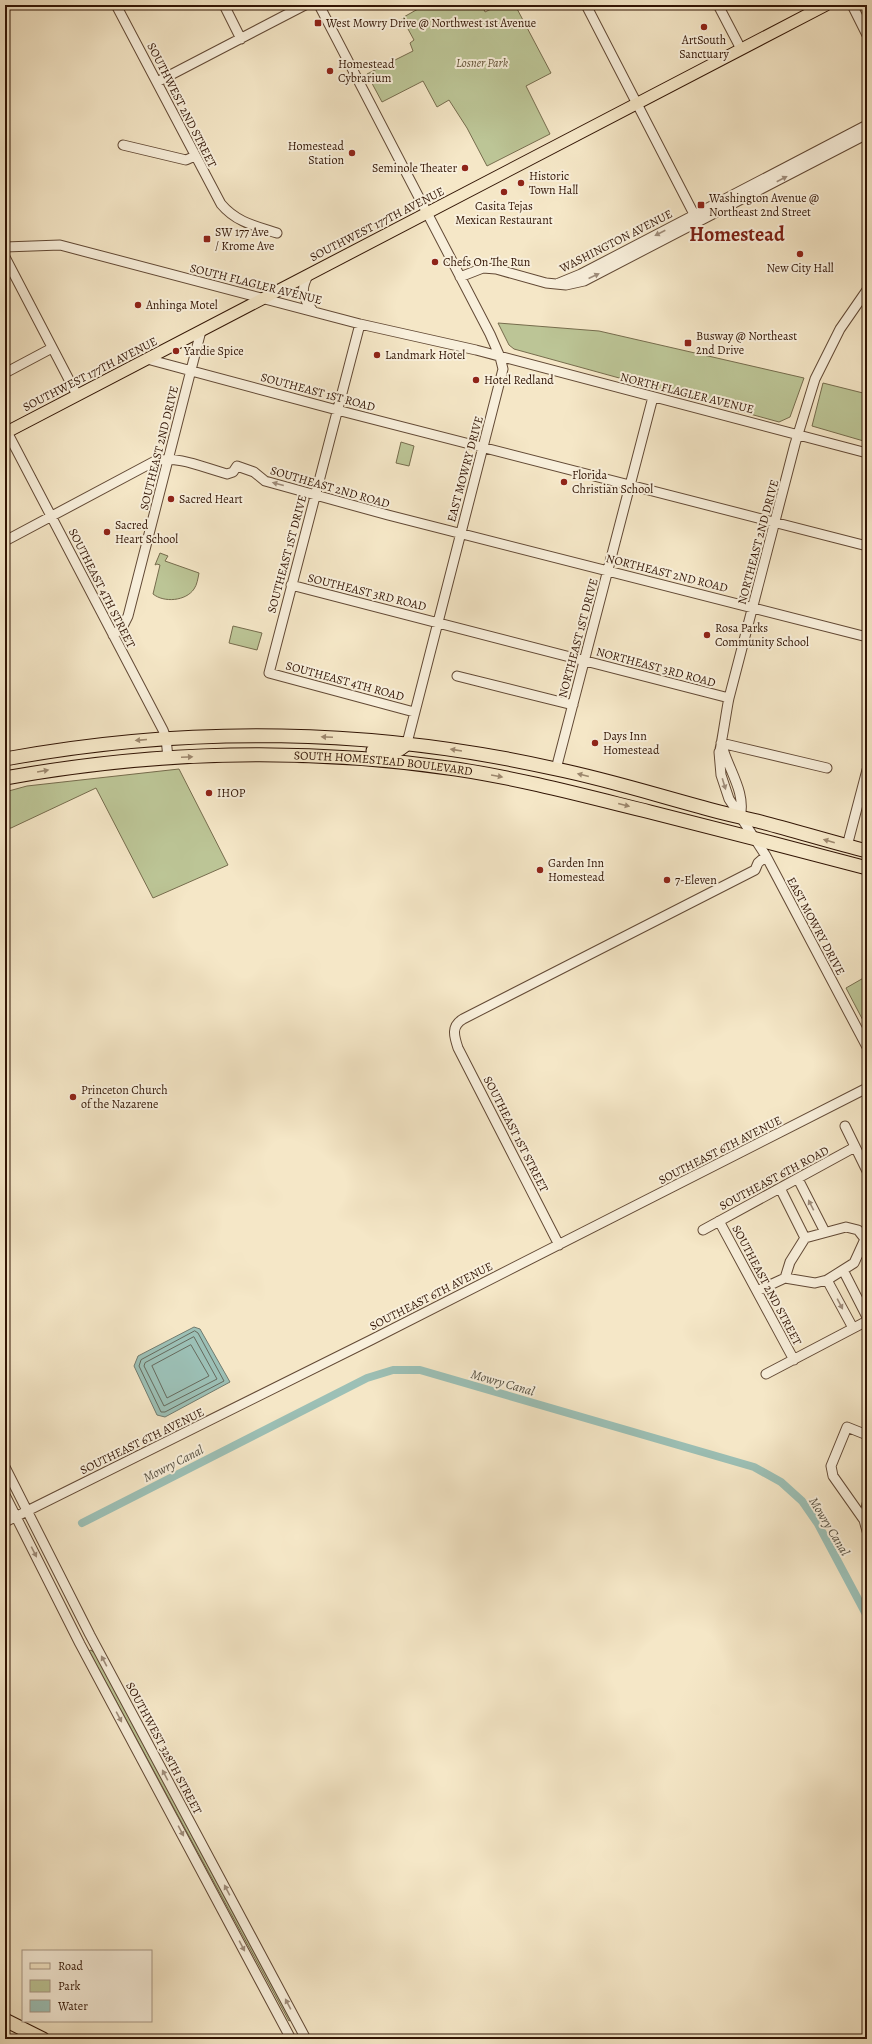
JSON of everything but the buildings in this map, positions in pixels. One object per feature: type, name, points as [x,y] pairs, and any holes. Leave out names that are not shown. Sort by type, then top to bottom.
[{"type":"highway","name":"SOUTH HOMESTEAD BOULEVARD","points":[[5,759],[89,746],[166,738],[286,735],[407,743],[504,758],[556,769],[867,851]]},
{"type":"highway","points":[[316,756],[334,748],[393,752],[400,750],[407,743]]},
{"type":"highway","name":"SOUTH HOMESTEAD BOULEVARD","points":[[5,778],[101,763],[256,754],[316,756],[412,763],[552,787],[867,868]]},
{"type":"highway","points":[[412,763],[415,759],[422,757],[486,766],[504,758]]},
{"type":"highway","points":[[5,2020],[44,2039]]},
{"type":"main road","name":"SOUTHWEST 177TH AVENUE","points":[[6,431],[826,5]]},
{"type":"street","name":"SOUTHWEST 2ND STREET","points":[[116,5],[215,195],[229,214],[243,222],[277,233]]},
{"type":"street","points":[[224,5],[241,39]]},
{"type":"street","points":[[157,82],[305,5]]},
{"type":"street","name":"EAST MOWRY DRIVE","points":[[319,5],[460,277],[500,357],[503,373],[437,622],[407,743]]},
{"type":"street","points":[[718,5],[741,49]]},
{"type":"street","points":[[852,5],[867,35]]},
{"type":"street","points":[[586,6],[696,219]]},
{"type":"street","name":"WASHINGTON AVENUE","points":[[696,219],[867,125]]},
{"type":"street","name":"WASHINGTON AVENUE","points":[[460,277],[483,268],[496,270],[534,281],[556,284],[696,219],[867,134]]},
{"type":"street","points":[[123,145],[186,160],[195,156]]},
{"type":"street","name":"SOUTH FLAGLER AVENUE","points":[[5,247],[60,245],[360,324],[500,357]]},
{"type":"street","points":[[5,257],[77,395]]},
{"type":"street","points":[[309,274],[302,287],[302,293],[313,311]]},
{"type":"street","name":"NORTHEAST 2ND DRIVE","points":[[721,746],[729,698],[798,434],[820,365],[846,318],[867,290]]},
{"type":"street","name":"SOUTHEAST 1ST DRIVE","points":[[269,673],[360,324]]},
{"type":"street","name":"SOUTHEAST 2ND DRIVE","points":[[112,635],[122,628],[128,616],[201,331]]},
{"type":"street","points":[[5,373],[52,348]]},
{"type":"street","name":"NORTH FLAGLER AVENUE","points":[[500,357],[867,453]]},
{"type":"street","name":"SOUTHEAST 1ST ROAD","points":[[147,359],[337,410],[867,546]]},
{"type":"street","name":"NORTHEAST 1ST DRIVE","points":[[556,769],[653,397]]},
{"type":"street","name":"SOUTHEAST 4TH STREET","points":[[6,431],[52,516],[166,738],[168,758]]},
{"type":"street","name":"SOUTHEAST 2ND ROAD","points":[[5,541],[155,461],[169,459],[227,474],[233,472],[237,466],[254,472],[265,481],[461,533]]},
{"type":"street","name":"NORTHEAST 2ND ROAD","points":[[461,533],[867,637]]},
{"type":"street","name":"SOUTHEAST 3RD ROAD","points":[[291,584],[437,622]]},
{"type":"street","name":"NORTHEAST 3RD ROAD","points":[[437,622],[729,698]]},
{"type":"street","name":"SOUTHEAST 4TH ROAD","points":[[269,673],[414,712]]},
{"type":"street","points":[[457,676],[572,705]]},
{"type":"street","points":[[740,817],[743,807],[740,795],[721,746],[735,745],[827,768]]},
{"type":"street","points":[[847,846],[867,770]]},
{"type":"street","name":"EAST MOWRY DRIVE","points":[[740,817],[766,856],[867,1047]]},
{"type":"street","points":[[766,856],[758,863],[755,870],[774,872]]},
{"type":"street","name":"SOUTHEAST 1ST STREET","points":[[560,1245],[458,1048],[454,1033],[456,1024],[463,1019],[755,870]]},
{"type":"street","name":"SOUTHEAST 6TH AVENUE","points":[[5,1522],[560,1245],[867,1088]]},
{"type":"street","points":[[844,1126],[867,1171]]},
{"type":"street","name":"SOUTHEAST 6TH ROAD","points":[[704,1230],[855,1148]]},
{"type":"street","points":[[798,1179],[825,1232]]},
{"type":"street","points":[[780,1188],[805,1238]]},
{"type":"street","name":"SOUTHEAST 2ND STREET","points":[[719,1221],[794,1360]]},
{"type":"street","points":[[858,1230],[867,1226]]},
{"type":"street","points":[[757,1291],[785,1278],[815,1283],[827,1280],[854,1263],[866,1238],[858,1230],[846,1227],[805,1238],[790,1262],[785,1278]]},
{"type":"street","points":[[843,1270],[867,1317]]},
{"type":"street","points":[[827,1280],[853,1328]]},
{"type":"street","points":[[766,1374],[867,1321]]},
{"type":"street","points":[[867,1435],[847,1427],[831,1466],[833,1476],[864,1520],[867,1531]]},
{"type":"street","name":"SOUTHWEST 328TH STREET","points":[[5,1466],[90,1635],[306,2039]]},
{"type":"street","name":"SOUTHWEST 328TH STREET","points":[[5,1495],[80,1644],[291,2039]]},
{"type":"street","points":[[864,1520],[867,1504]]},
{"type":"green space","name":"Losner Park","points":[[425,5],[482,5],[485,12],[499,5],[515,5],[551,73],[526,86],[550,134],[487,166],[467,128],[449,100],[437,107],[423,81],[382,102],[367,74],[413,51],[410,43],[414,40],[402,18]]},
{"type":"green space","points":[[498,323],[599,331],[804,378],[790,417],[779,422],[514,349],[509,345]]},
{"type":"green space","points":[[823,383],[867,394],[867,442],[812,426]]},
{"type":"green space","points":[[401,442],[414,446],[409,466],[396,463]]},
{"type":"green space","points":[[160,553],[168,556],[165,561],[199,573],[196,586],[186,596],[169,600],[153,594],[160,565],[155,565]]},
{"type":"green space","points":[[233,626],[262,633],[257,650],[229,643]]},
{"type":"green space","points":[[179,769],[228,865],[153,898],[96,788],[11,828],[5,829],[5,792],[27,786]]},
{"type":"green space","points":[[867,976],[867,1028],[846,988]]},
{"type":"green space","points":[[91,1650],[97,1656],[291,2020],[289,2021],[89,1651]]},
{"type":"water","points":[[194,1327],[200,1329],[230,1382],[165,1417],[157,1415],[134,1366],[138,1356]]},
{"type":"waterway","name":"Mowry Canal","points":[[82,1523],[367,1378],[393,1370],[420,1370],[754,1467],[781,1482],[802,1501],[818,1524],[867,1616]]},
{"type":"place","name":"West Mowry Drive @ Northwest 1st Avenue","points":[[318,23]]},
{"type":"place","name":"ArtSouth Sanctuary","points":[[704,27]]},
{"type":"place","name":"Homestead Cybrarium","points":[[330,71]]},
{"type":"place","name":"Homestead Station","points":[[352,153]]},
{"type":"place","name":"Seminole Theater","points":[[465,168]]},
{"type":"place","name":"Historic Town Hall","points":[[521,183]]},
{"type":"place","name":"Casita Tejas Mexican Restaurant","points":[[504,192]]},
{"type":"place","name":"Washington Avenue @ Northeast 2nd Street","points":[[701,205]]},
{"type":"place","name":"SW 177 Ave / Krome Ave","points":[[207,239]]},
{"type":"place","name":"New City Hall","points":[[800,254]]},
{"type":"place","name":"Chefs On The Run","points":[[435,262]]},
{"type":"place","name":"Anhinga Motel","points":[[138,305]]},
{"type":"place","name":"Busway @ Northeast 2nd Drive","points":[[688,343]]},
{"type":"place","name":"Yardie Spice","points":[[176,351]]},
{"type":"place","name":"Landmark Hotel","points":[[377,355]]},
{"type":"place","name":"Hotel Redland","points":[[476,380]]},
{"type":"place","name":"Florida Christian School","points":[[564,482]]},
{"type":"place","name":"Sacred Heart","points":[[171,499]]},
{"type":"place","name":"Sacred Heart School","points":[[107,532]]},
{"type":"place","name":"Rosa Parks Community School","points":[[707,635]]},
{"type":"place","name":"Days Inn Homestead","points":[[595,743]]},
{"type":"place","name":"IHOP","points":[[209,793]]},
{"type":"place","name":"Garden Inn Homestead","points":[[540,870]]},
{"type":"place","name":"7-Eleven","points":[[667,880]]},
{"type":"place","name":"Princeton Church of the Nazarene","points":[[73,1097]]},
{"type":"district","name":"Homestead","points":[[737,234]]}]
